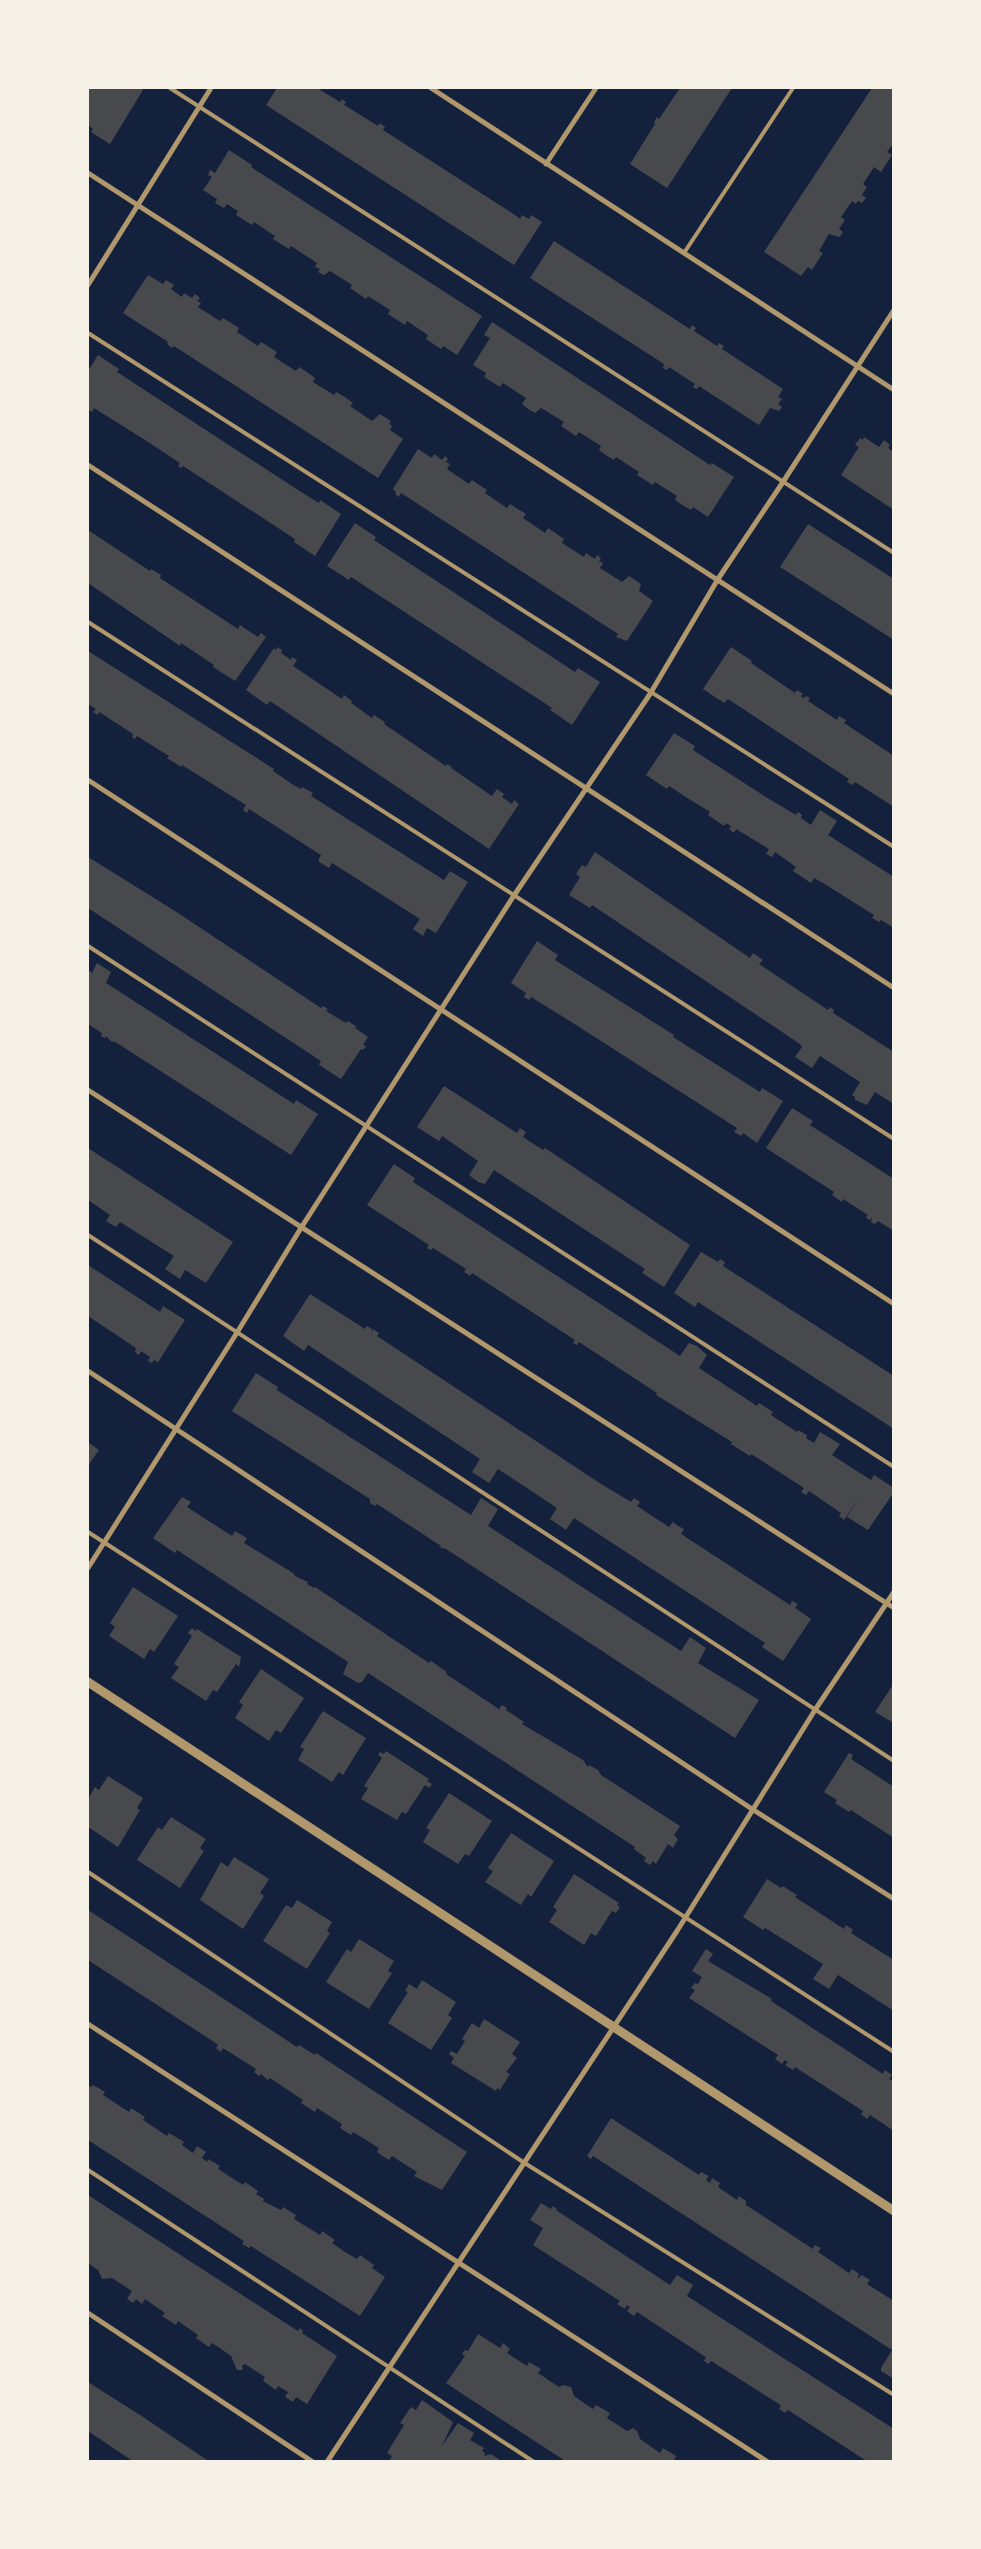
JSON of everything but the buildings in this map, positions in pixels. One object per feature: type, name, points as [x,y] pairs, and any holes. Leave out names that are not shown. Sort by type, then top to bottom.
[{"type":"street","points":[[88,285],[211,88]]},
{"type":"street","points":[[431,88],[894,390]]},
{"type":"street","points":[[546,164],[596,88]]},
{"type":"street","points":[[88,173],[894,694]]},
{"type":"street","points":[[88,1568],[441,1009],[513,897],[650,694],[718,579],[894,310]]},
{"type":"street","points":[[88,465],[894,988]]},
{"type":"street","points":[[88,780],[894,1304]]},
{"type":"street","points":[[88,1090],[894,1608]]},
{"type":"street","points":[[88,1371],[752,1809],[894,1899]]},
{"type":"street","points":[[328,2462],[523,2162],[685,1918],[815,1710],[894,1592]]},
{"type":"street","points":[[88,1682],[894,2211]]},
{"type":"street","points":[[88,2024],[768,2462]]},
{"type":"street","points":[[88,2313],[314,2462]]},
{"type":"lane","points":[[170,88],[894,554]]},
{"type":"lane","points":[[684,254],[793,88]]},
{"type":"lane","points":[[88,333],[650,694],[894,847]]},
{"type":"lane","points":[[88,622],[513,897],[894,1139]]},
{"type":"lane","points":[[88,946],[894,1467]]},
{"type":"lane","points":[[88,1234],[894,1761]]},
{"type":"lane","points":[[88,1532],[894,2052]]},
{"type":"lane","points":[[88,1872],[523,2162],[894,2395]]},
{"type":"lane","points":[[88,2170],[534,2462]]}]
